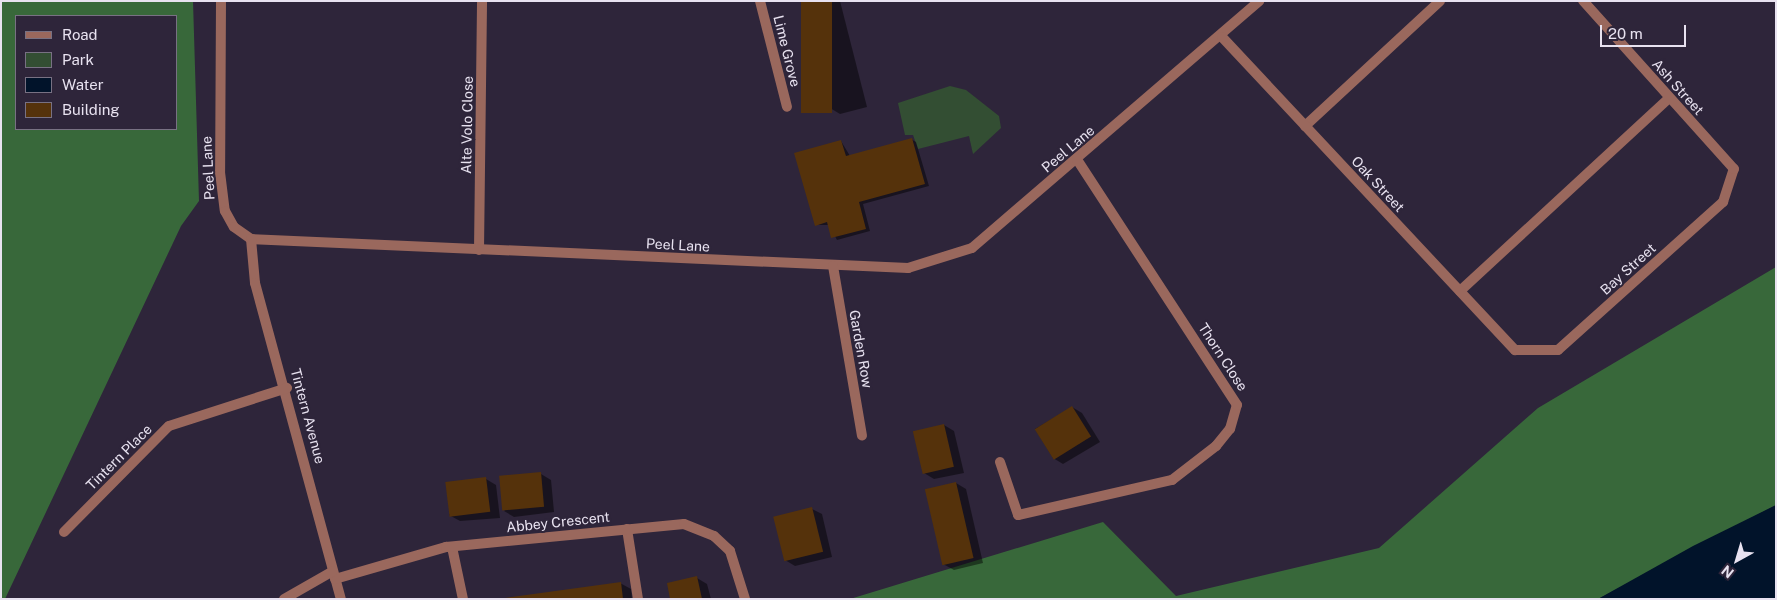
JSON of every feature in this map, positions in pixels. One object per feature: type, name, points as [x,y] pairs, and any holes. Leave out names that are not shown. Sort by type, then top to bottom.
[{"type":"street","name":"Peel Lane","points":[[221,1],[220,172],[225,211],[234,227],[251,239],[908,268],[972,248],[1222,37],[1259,1]]},
{"type":"street","name":"Alte Volo Close","points":[[479,250],[482,1]]},
{"type":"street","name":"Lime Grove","points":[[760,1],[787,108]]},
{"type":"street","points":[[1305,126],[1440,1]]},
{"type":"street","name":"Ash Street","points":[[1583,1],[1734,169]]},
{"type":"street","name":"Oak Street","points":[[1222,37],[1515,350]]},
{"type":"street","points":[[1460,291],[1669,98]]},
{"type":"street","name":"Thorn Close","points":[[1000,462],[1018,515],[1172,480],[1216,446],[1230,429],[1237,405],[1077,160]]},
{"type":"street","name":"Bay Street","points":[[1515,350],[1558,350],[1723,202],[1734,169]]},
{"type":"street","name":"Tintern Avenue","points":[[251,239],[256,283],[288,388],[341,599]]},
{"type":"street","name":"Garden Row","points":[[833,266],[862,436]]},
{"type":"street","name":"Tintern Place","points":[[64,532],[169,426],[288,388]]},
{"type":"street","name":"Abbey Crescent","points":[[284,599],[334,575],[452,547],[684,524],[714,536],[730,551],[745,599]]},
{"type":"street","points":[[627,529],[638,599]]},
{"type":"street","points":[[452,547],[464,599]]},
{"type":"green space","points":[[1,1],[193,1],[199,201],[181,226],[5,599],[1,599]]},
{"type":"green space","points":[[950,86],[966,90],[999,116],[1001,128],[973,154],[969,136],[918,149],[913,135],[905,135],[898,103]]},
{"type":"green space","points":[[1776,267],[1776,505],[1598,599],[850,599],[1103,522],[1176,596],[1379,548],[1538,408]]},
{"type":"water","points":[[1776,505],[1776,599],[1598,599],[1693,546]]},
{"type":"building","points":[[801,1],[832,1],[832,113],[801,113]]},
{"type":"building","points":[[912,138],[925,184],[859,202],[866,229],[831,238],[827,222],[815,226],[794,153],[841,140],[846,156]]},
{"type":"building","points":[[1072,406],[1091,437],[1054,460],[1035,429]]},
{"type":"building","points":[[944,424],[954,467],[923,474],[913,431]]},
{"type":"building","points":[[541,472],[544,507],[502,511],[499,476]]},
{"type":"building","points":[[486,477],[490,512],[450,517],[445,482]]},
{"type":"building","points":[[956,482],[974,558],[942,565],[925,489]]},
{"type":"building","points":[[812,507],[823,552],[784,561],[773,517]]},
{"type":"building","points":[[697,576],[702,599],[670,599],[667,583]]},
{"type":"building","points":[[621,582],[623,599],[505,599],[505,598]]}]
